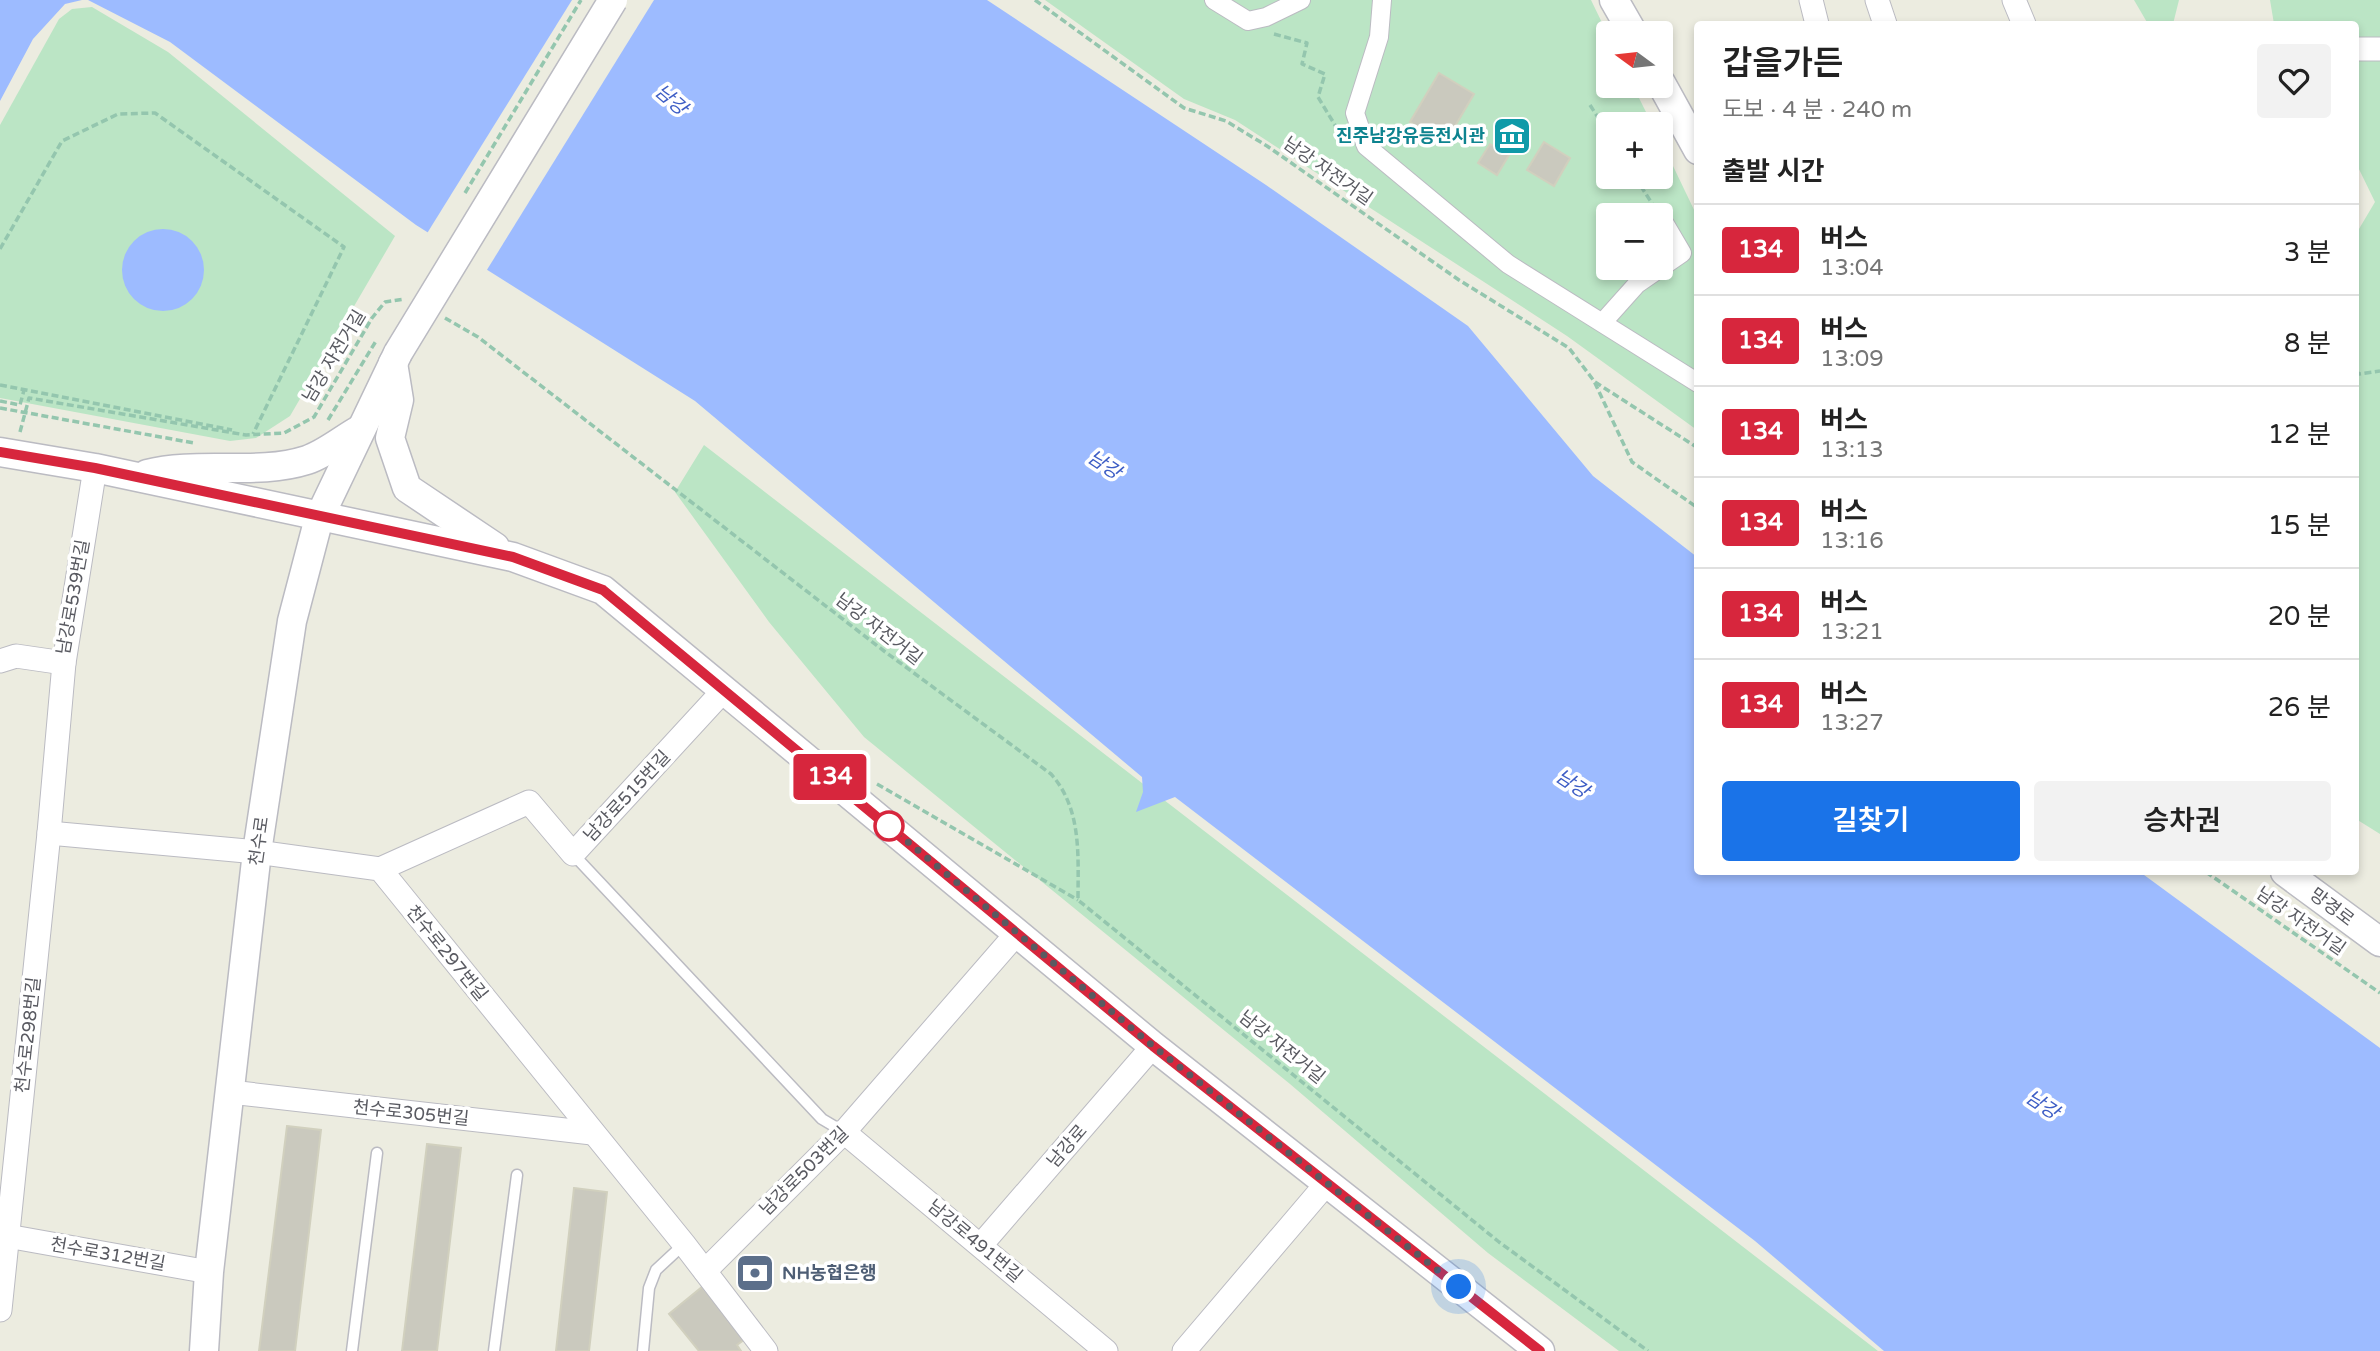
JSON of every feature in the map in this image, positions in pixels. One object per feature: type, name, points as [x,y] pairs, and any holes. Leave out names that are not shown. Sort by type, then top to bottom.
[{"type":"street","name":"천수로","points":[[204,1351],[209,1272],[257,852],[292,621],[319,518],[359,430],[396,358],[613,0]]},
{"type":"street","points":[[1214,0],[1248,21],[1266,17],[1301,0]]},
{"type":"street","points":[[1382,0],[1379,37],[1355,113],[1366,146],[1508,264],[1694,380]]},
{"type":"street","points":[[1615,0],[1626,21]]},
{"type":"street","points":[[1811,0],[1816,21]]},
{"type":"street","points":[[1877,0],[1884,21]]},
{"type":"street","points":[[2014,0],[2023,21]]},
{"type":"street","points":[[2359,49],[2380,50]]},
{"type":"street","points":[[1669,98],[1694,143]]},
{"type":"street","points":[[1673,238],[1682,253],[1673,259]]},
{"type":"street","points":[[1603,322],[1643,280]]},
{"type":"street","points":[[396,358],[399,400],[390,438],[407,488],[450,519],[513,557]]},
{"type":"street","points":[[136,477],[172,468],[231,470],[308,460],[359,430]]},
{"type":"street","points":[[8,454],[95,468],[319,518],[513,557],[603,590],[1153,1046],[1540,1351]]},
{"type":"street","name":"남강로539번길","points":[[0,661],[16,656],[64,663],[95,468]]},
{"type":"street","name":"천수로298번길","points":[[0,1310],[3,1233],[49,833],[64,663]]},
{"type":"street","name":"남강로515번길","points":[[380,869],[529,802],[573,854],[724,690]]},
{"type":"street","points":[[49,833],[257,852],[380,869]]},
{"type":"street","name":"천수로297번길","points":[[380,869],[592,1133]]},
{"type":"street","name":"망경로","points":[[2289,875],[2380,942]]},
{"type":"street","name":"남강로503번길","points":[[705,1271],[844,1132],[1017,933]]},
{"type":"street","name":"남강로","points":[[981,1245],[1153,1046]]},
{"type":"street","name":"천수로305번길","points":[[230,1092],[592,1133]]},
{"type":"street","name":"남강로491번길","points":[[844,1132],[1106,1351]]},
{"type":"street","points":[[592,1133],[684,1244],[766,1351]]},
{"type":"street","points":[[1184,1351],[1326,1183]]},
{"type":"street","name":"천수로312번길","points":[[3,1233],[209,1272]]},
{"type":"lane","points":[[573,854],[822,1119],[844,1132]]},
{"type":"lane","points":[[352,1351],[377,1153]]},
{"type":"lane","points":[[494,1351],[517,1175]]},
{"type":"lane","points":[[643,1351],[649,1288],[656,1270],[684,1244]]},
{"type":"path","name":"남강 자전거길","points":[[1035,0],[1184,108],[1226,121],[1267,146],[1460,280],[1569,348],[1594,381],[1632,462],[1694,505]]},
{"type":"path","points":[[1262,31],[1307,43],[1302,64],[1325,74],[1318,97],[1347,145],[1362,134]]},
{"type":"path","points":[[1590,105],[1596,115]]},
{"type":"path","points":[[0,250],[62,141],[118,114],[155,113],[344,247],[254,434],[0,385]]},
{"type":"path","name":"남강 자전거길","points":[[24,413],[29,398],[254,434],[284,433],[314,417],[372,318],[386,302],[410,298]]},
{"type":"path","name":"남강 자전거길","points":[[444,317],[478,337],[884,651],[1051,774],[1072,805],[1078,900],[1499,1242],[1648,1351]]},
{"type":"path","points":[[2359,374],[2380,371]]},
{"type":"path","name":"남강 자전거길","points":[[1594,381],[1694,445]]},
{"type":"path","points":[[0,401],[20,405],[24,390]]},
{"type":"path","points":[[0,408],[194,443]]},
{"type":"path","points":[[8,454],[24,413]]},
{"type":"path","points":[[319,427],[328,420]]},
{"type":"path","points":[[866,778],[1078,900]]},
{"type":"path","name":"남강 자전거길","points":[[2210,875],[2380,993]]},
{"type":"green space","points":[[1045,0],[1591,0],[1601,21],[1596,21],[1596,98],[1639,98],[1646,112],[1596,112],[1596,189],[1673,189],[1673,166],[1694,210],[1694,428],[1567,336],[1235,120],[1184,99]]},
{"type":"green space","points":[[2134,0],[2179,0],[2174,21],[2146,21]]},
{"type":"green space","points":[[2270,0],[2380,0],[2380,834],[2359,821],[2359,229],[2375,202],[2359,169],[2359,21],[2274,21]]},
{"type":"green space","points":[[92,7],[168,52],[395,236],[290,416],[256,438],[230,441],[0,398],[0,125],[59,19],[72,9]]},
{"type":"green space","points":[[704,445],[1878,1351],[1619,1351],[1488,1253],[1290,1084],[864,737],[769,622],[675,492]]},
{"type":"water","points":[[0,0],[82,0],[65,4],[33,39],[0,101]]},
{"type":"water","name":"남강","points":[[88,0],[987,0],[1266,185],[1468,326],[1593,476],[1694,555],[1694,875],[2144,875],[2380,1048],[2380,1351],[1884,1351],[1755,1241],[1175,797],[1136,812],[1143,792],[1142,777],[695,401],[416,225],[170,42]]},
{"type":"water","points":[[163,229],[179,232],[192,241],[201,254],[204,270],[201,286],[192,299],[179,308],[163,311],[147,308],[134,299],[125,286],[122,270],[125,254],[134,241],[147,232]]},
{"type":"pier","points":[[572,0],[654,0],[485,273],[426,235]]},
{"type":"building","points":[[1439,73],[1474,94],[1445,143],[1410,122]]},
{"type":"building","points":[[1544,142],[1570,158],[1554,186],[1527,170]]},
{"type":"building","points":[[1490,144],[1509,155],[1497,175],[1478,163]]},
{"type":"building","points":[[287,1126],[321,1130],[295,1351],[259,1351]]},
{"type":"building","points":[[427,1144],[461,1148],[437,1351],[402,1351]]},
{"type":"building","points":[[574,1188],[607,1192],[589,1351],[556,1351]]},
{"type":"building","points":[[702,1287],[745,1339],[737,1345],[741,1351],[699,1351],[669,1314]]},
{"type":"bus line","name":"134","points":[[0,452],[95,468],[319,518],[513,557],[603,590],[1153,1046],[1540,1351]]},
{"type":"place","name":"진주남강유등전시관","points":[[1512,136]]},
{"type":"place","name":"NH농협은행","points":[[755,1273]]},
{"type":"route","points":[[889,826],[1153,1046],[1459,1287]]}]
